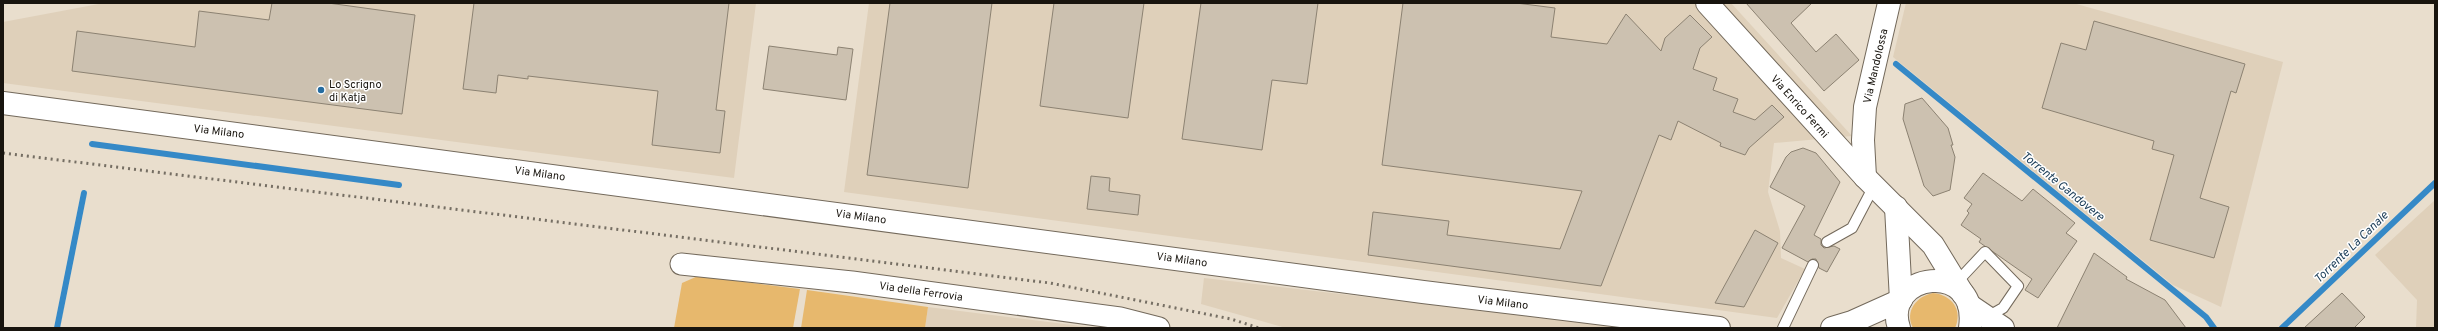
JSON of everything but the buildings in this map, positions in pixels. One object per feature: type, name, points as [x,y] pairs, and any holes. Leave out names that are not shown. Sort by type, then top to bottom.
[{"type":"main road","name":"Via Enrico Fermi","points":[[1706,3],[1869,182],[1933,245],[1975,309]]},
{"type":"main road","name":"Via Mandolossa","points":[[1869,182],[1863,140],[1865,106],[1889,3]]},
{"type":"main road","name":"Via Milano","points":[[3,103],[1423,292],[1719,328]]},
{"type":"main road","points":[[1896,207],[1901,300]]},
{"type":"main road","points":[[1899,328],[1897,311],[1901,300],[1914,286],[1931,280],[1949,283],[1975,309]]},
{"type":"main road","points":[[1832,328],[1852,322],[1901,300]]},
{"type":"street","name":"Via della Ferrovia","points":[[681,264],[860,283],[1120,318],[1159,328]]},
{"type":"lane","points":[[1827,242],[1852,228],[1869,182]]},
{"type":"lane","points":[[1984,252],[2018,286],[2003,308],[1975,309],[1984,252]]},
{"type":"lane","points":[[1782,328],[1813,265]]},
{"type":"shaded area","points":[[104,3],[756,3],[734,178],[3,83],[3,22]]},
{"type":"shaded area","points":[[869,3],[1731,3],[1852,136],[1774,143],[1768,192],[1780,231],[1781,258],[1805,269],[1777,318],[844,192]]},
{"type":"shaded area","points":[[1906,3],[2073,3],[2283,62],[2221,307],[2173,285],[1893,57]]},
{"type":"shaded area","points":[[2435,200],[2435,328],[2416,328],[2417,300],[2375,255]]},
{"type":"shaded area","points":[[698,276],[800,289],[793,328],[674,328],[682,283]]},
{"type":"shaded area","points":[[1204,278],[1631,328],[1286,328],[1201,304]]},
{"type":"shaded area","points":[[807,290],[928,307],[925,328],[801,328]]},
{"type":"shaded area","points":[[1933,293],[1946,297],[1954,304],[1958,315],[1955,328],[1913,328],[1910,316],[1911,310],[1917,301],[1922,297]]},
{"type":"shaded area","points":[[928,307],[1097,328],[925,328]]},
{"type":"waterway","name":"Torrente Gandovere","points":[[1896,64],[2206,317],[2214,328]]},
{"type":"waterway","points":[[92,144],[399,185]]},
{"type":"waterway","name":"Torrente La Canale","points":[[2282,328],[2435,183]]},
{"type":"waterway","points":[[57,328],[84,193]]},
{"type":"railway","points":[[3,153],[1050,283],[1231,319],[1259,328]]},
{"type":"place","name":"Lo Scrigno di Katja","points":[[321,90]]}]
